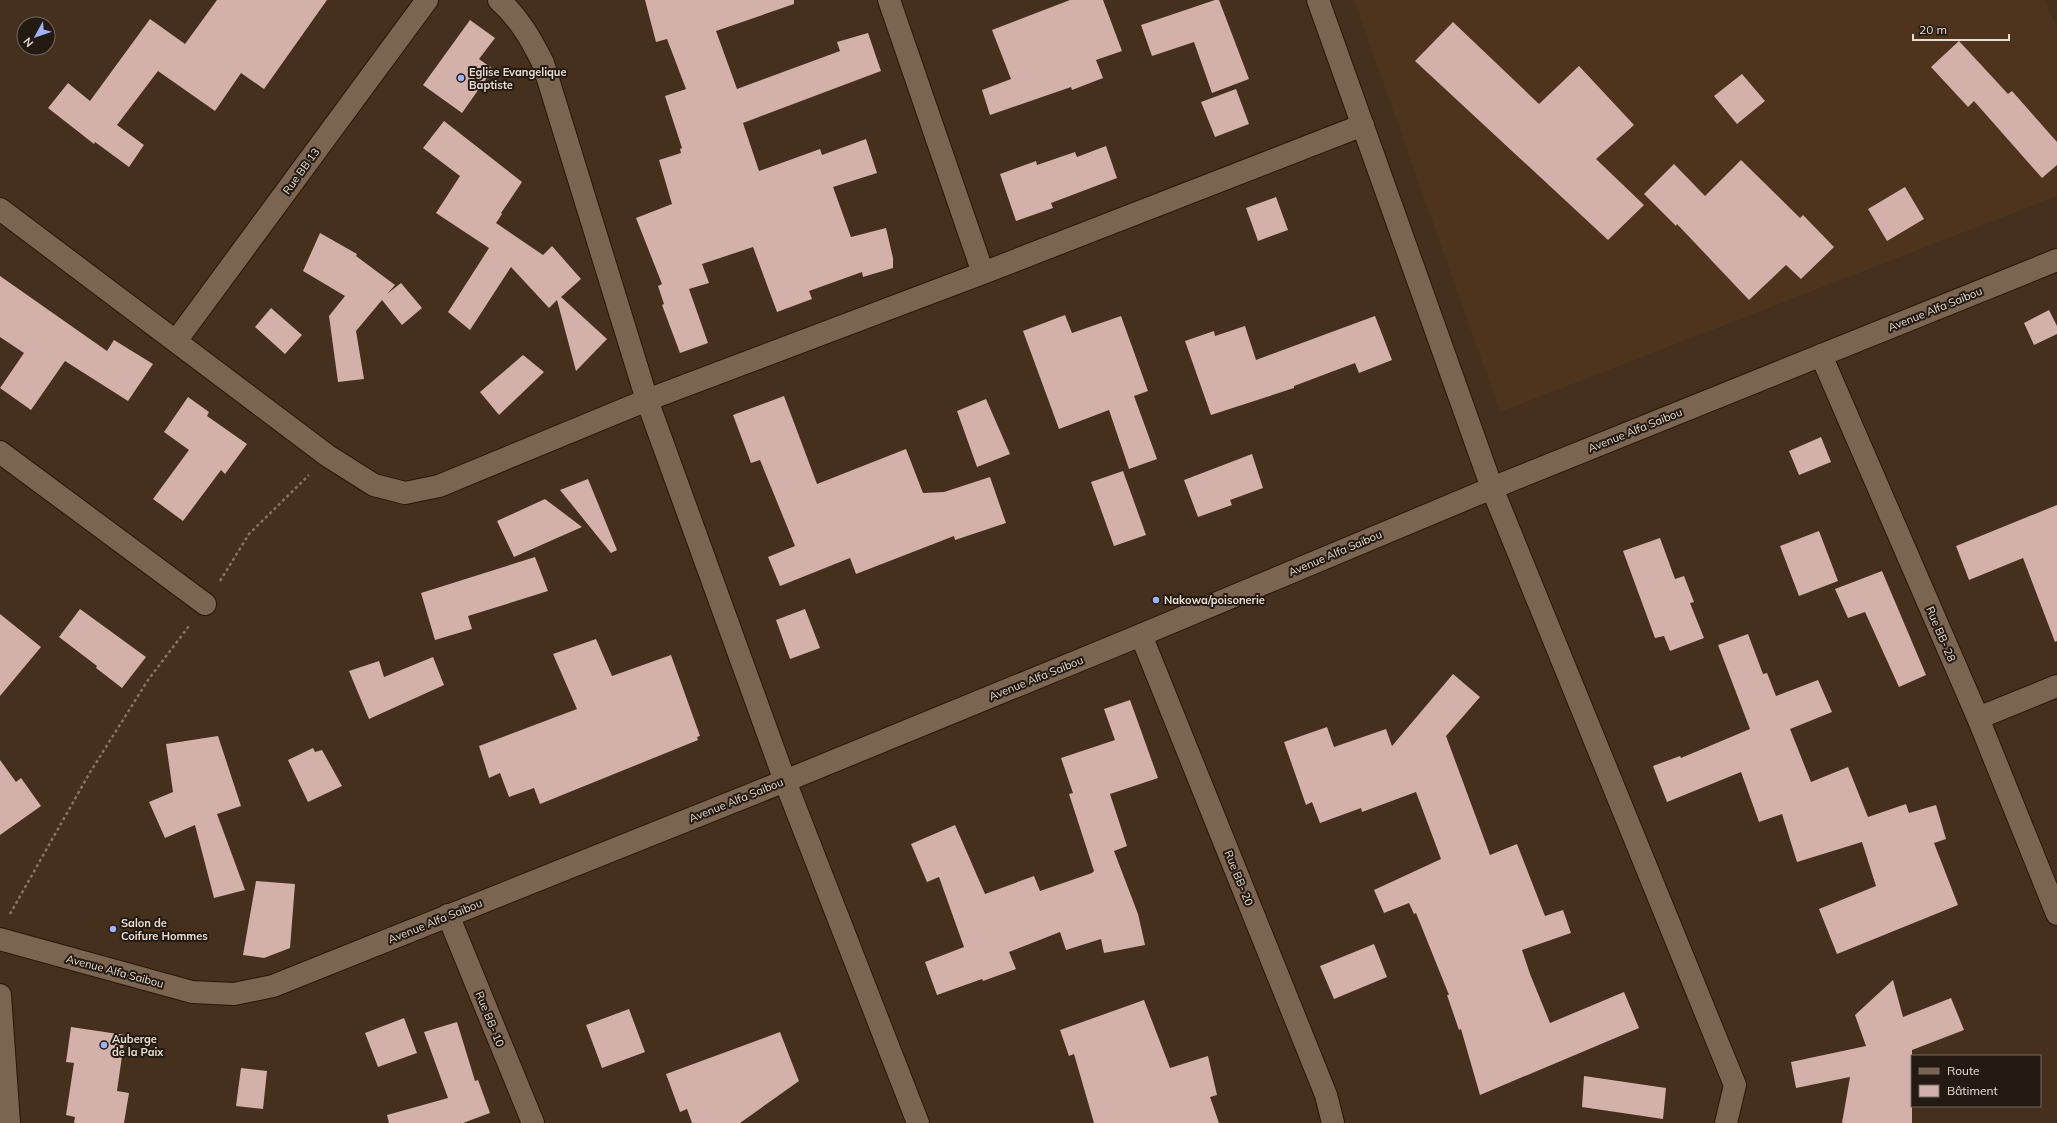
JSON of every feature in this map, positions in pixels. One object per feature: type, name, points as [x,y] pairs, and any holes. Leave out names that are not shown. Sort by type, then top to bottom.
[{"type":"street","name":"Rue BB 13","points":[[176,342],[427,0]]},
{"type":"street","points":[[499,0],[529,34],[543,63],[647,400],[785,780],[918,1123]]},
{"type":"street","points":[[889,0],[983,273]]},
{"type":"street","points":[[1318,0],[1492,488],[1736,1085],[1726,1123]]},
{"type":"street","points":[[0,209],[328,456],[374,485],[405,493],[439,486],[647,400],[983,273],[1363,125]]},
{"type":"street","name":"Avenue Alfa Saibou","points":[[0,939],[192,992],[234,994],[273,986],[785,780],[1141,635],[1492,488],[2057,260]]},
{"type":"street","name":"Rue BB- 28","points":[[1821,355],[1978,718],[2057,914]]},
{"type":"street","points":[[0,452],[205,604]]},
{"type":"street","name":"Rue BB- 20","points":[[1141,635],[1326,1095],[1333,1123]]},
{"type":"street","points":[[1978,718],[2057,686]]},
{"type":"street","name":"Rue BB- 10","points":[[448,915],[533,1123]]},
{"type":"street","points":[[0,995],[9,1123]]},
{"type":"path","points":[[8,918],[89,774],[148,680],[205,604],[249,534],[328,456]]},
{"type":"shaded area","points":[[1354,0],[2045,0],[2057,28],[2057,196],[1500,412]]},
{"type":"building","points":[[217,0],[327,0],[264,89],[241,73],[215,111],[158,71],[117,125],[144,145],[129,167],[95,142],[94,144],[48,108],[68,83],[90,101],[150,19],[185,44]]},
{"type":"building","points":[[645,0],[794,0],[794,4],[716,31],[737,89],[840,51],[837,42],[868,33],[881,71],[743,123],[759,171],[820,149],[822,155],[866,139],[877,173],[833,187],[851,237],[886,228],[893,258],[893,268],[863,277],[862,272],[809,291],[812,299],[777,312],[753,247],[702,264],[709,283],[689,289],[708,343],[680,353],[662,305],[664,304],[658,286],[662,284],[636,218],[672,204],[659,160],[681,153],[680,149],[682,148],[665,96],[686,89],[667,39],[656,42]]},
{"type":"building","points":[[1070,0],[1103,0],[1122,51],[1096,60],[1103,78],[1072,90],[1071,87],[990,115],[982,90],[1011,79],[992,30]]},
{"type":"building","points":[[1215,0],[1219,0],[1249,79],[1212,93],[1194,42],[1152,56],[1141,25]]},
{"type":"building","points":[[470,20],[495,38],[479,59],[493,69],[462,113],[423,85]]},
{"type":"building","points":[[1453,22],[1539,104],[1579,66],[1634,125],[1596,159],[1644,205],[1608,240],[1415,61]]},
{"type":"building","points":[[1959,41],[2008,94],[2012,91],[2057,142],[2057,165],[2042,178],[1974,101],[1968,107],[1931,67]]},
{"type":"building","points":[[1742,74],[1765,101],[1737,124],[1714,96]]},
{"type":"building","points":[[1236,89],[1249,124],[1215,137],[1201,102]]},
{"type":"building","points":[[444,121],[522,182],[496,223],[543,255],[552,246],[581,279],[561,297],[607,339],[576,371],[557,300],[549,308],[511,267],[470,330],[448,312],[489,248],[436,213],[460,176],[423,148]]},
{"type":"building","points":[[1106,146],[1117,178],[1051,203],[1053,208],[1016,221],[1000,174],[1036,161],[1037,165],[1075,152],[1077,157]]},
{"type":"building","points":[[1741,160],[1800,218],[1803,215],[1834,247],[1801,279],[1786,265],[1749,300],[1677,224],[1676,226],[1644,194],[1674,164],[1705,196]]},
{"type":"building","points":[[1905,187],[1924,219],[1887,241],[1868,209]]},
{"type":"building","points":[[1276,197],[1288,230],[1258,241],[1246,208]]},
{"type":"building","points":[[320,233],[357,254],[356,256],[395,285],[387,294],[401,283],[422,308],[402,325],[382,300],[356,331],[364,379],[338,382],[329,316],[345,296],[303,271]]},
{"type":"building","points":[[0,276],[107,351],[114,340],[153,364],[128,401],[65,361],[31,410],[0,388],[24,353],[0,337]]},
{"type":"building","points":[[271,308],[302,335],[285,354],[255,327]]},
{"type":"building","points":[[2049,310],[2057,326],[2057,334],[2034,345],[2024,323]]},
{"type":"building","points":[[1065,315],[1072,333],[1121,316],[1148,391],[1134,396],[1157,459],[1129,469],[1109,410],[1059,429],[1023,331]]},
{"type":"building","points":[[1375,316],[1392,360],[1359,373],[1355,363],[1294,386],[1294,388],[1211,415],[1185,341],[1214,331],[1215,336],[1245,326],[1256,360]]},
{"type":"building","points":[[523,355],[544,372],[499,415],[480,392]]},
{"type":"building","points":[[784,396],[817,484],[906,449],[923,493],[944,492],[990,477],[1006,523],[955,540],[954,536],[856,574],[850,558],[780,586],[768,557],[795,546],[760,460],[751,463],[733,415]]},
{"type":"building","points":[[188,397],[209,412],[207,416],[247,444],[225,474],[221,470],[183,521],[153,499],[189,450],[164,432]]},
{"type":"building","points":[[986,399],[1010,454],[977,467],[957,411]]},
{"type":"building","points":[[1821,437],[1831,462],[1799,475],[1789,451]]},
{"type":"building","points":[[1252,454],[1263,488],[1230,500],[1232,505],[1198,517],[1184,480]]},
{"type":"building","points":[[1123,471],[1146,535],[1114,546],[1091,482]]},
{"type":"building","points":[[588,479],[617,550],[611,553],[560,490]]},
{"type":"building","points":[[545,499],[582,527],[514,557],[497,521]]},
{"type":"building","points":[[2057,505],[2057,641],[2055,642],[2023,558],[1969,580],[1956,546]]},
{"type":"building","points":[[1819,531],[1838,581],[1799,596],[1780,546]]},
{"type":"building","points":[[1660,538],[1675,579],[1684,576],[1694,602],[1690,603],[1704,638],[1670,651],[1664,636],[1655,638],[1623,551]]},
{"type":"building","points":[[535,557],[548,591],[468,616],[472,629],[435,640],[421,593]]},
{"type":"building","points":[[1882,571],[1926,675],[1899,687],[1865,612],[1848,618],[1835,589]]},
{"type":"building","points":[[80,609],[146,657],[122,688],[96,668],[97,666],[59,637]]},
{"type":"building","points":[[805,609],[820,648],[790,659],[776,620]]},
{"type":"building","points":[[0,614],[41,647],[0,696]]},
{"type":"building","points":[[1748,634],[1763,674],[1767,673],[1776,696],[1818,680],[1832,712],[1790,729],[1811,782],[1848,767],[1868,817],[1906,804],[1909,813],[1936,805],[1946,839],[1934,843],[1958,905],[1837,954],[1819,909],[1876,886],[1862,842],[1797,862],[1782,814],[1759,822],[1741,772],[1667,802],[1653,766],[1680,756],[1681,758],[1750,729],[1718,645]]},
{"type":"building","points":[[596,639],[612,676],[671,655],[700,736],[697,737],[698,740],[540,804],[534,788],[509,797],[500,773],[489,778],[479,746],[577,709],[553,654]]},
{"type":"building","points":[[433,657],[444,685],[369,719],[349,671],[379,661],[384,677]]},
{"type":"building","points":[[1453,674],[1480,697],[1446,736],[1490,855],[1517,844],[1545,916],[1563,910],[1571,933],[1522,950],[1550,1023],[1624,992],[1639,1028],[1480,1095],[1461,1029],[1459,1030],[1447,995],[1449,995],[1416,913],[1414,914],[1409,903],[1384,913],[1374,890],[1441,859],[1416,792],[1362,812],[1361,808],[1320,823],[1312,802],[1306,805],[1284,742],[1327,727],[1334,747],[1386,729],[1392,746]]},
{"type":"building","points":[[1130,700],[1158,778],[1110,794],[1127,846],[1114,851],[1138,914],[1145,945],[1104,953],[1101,939],[1066,950],[1060,932],[1009,952],[1016,969],[937,995],[925,962],[964,947],[939,877],[927,882],[911,844],[955,825],[985,894],[1034,876],[1040,891],[1092,873],[1094,871],[1069,794],[1073,793],[1061,758],[1115,740],[1104,709]]},
{"type":"building","points":[[218,736],[241,806],[217,814],[245,890],[214,898],[195,825],[165,838],[149,802],[173,792],[166,744]]},
{"type":"building","points":[[313,748],[315,752],[322,750],[342,786],[308,802],[288,760]]},
{"type":"building","points":[[0,760],[16,782],[21,778],[41,806],[0,835]]},
{"type":"building","points":[[256,881],[295,884],[290,948],[264,958],[243,955]]},
{"type":"building","points":[[1374,944],[1387,977],[1334,999],[1320,966]]},
{"type":"building","points":[[1893,980],[1903,1017],[1951,998],[1964,1030],[1912,1050],[1912,1123],[1842,1123],[1850,1077],[1796,1088],[1791,1062],[1866,1046],[1855,1015]]},
{"type":"building","points":[[1144,1000],[1170,1068],[1208,1056],[1217,1095],[1210,1097],[1219,1123],[1094,1123],[1074,1054],[1069,1056],[1060,1030]]},
{"type":"building","points":[[629,1009],[645,1052],[602,1068],[586,1025]]},
{"type":"building","points":[[404,1018],[417,1053],[378,1067],[365,1033]]},
{"type":"building","points":[[457,1022],[475,1081],[478,1080],[490,1113],[463,1123],[389,1123],[387,1115],[448,1098],[424,1032]]},
{"type":"building","points":[[71,1027],[125,1035],[117,1091],[129,1093],[124,1123],[74,1123],[75,1117],[66,1115],[74,1063],[66,1062]]},
{"type":"building","points":[[780,1032],[799,1081],[740,1123],[692,1123],[687,1109],[680,1112],[666,1074]]},
{"type":"building","points":[[241,1068],[267,1071],[263,1109],[236,1106]]},
{"type":"building","points":[[1584,1076],[1666,1088],[1663,1119],[1582,1107]]},
{"type":"place","name":"Eglise Evangelique Baptiste","points":[[461,78]]},
{"type":"place","name":"Nakowa/poisonerie","points":[[1156,600]]},
{"type":"place","name":"Salon de Coifure Hommes","points":[[113,929]]},
{"type":"place","name":"Auberge de la Paix","points":[[104,1045]]}]
